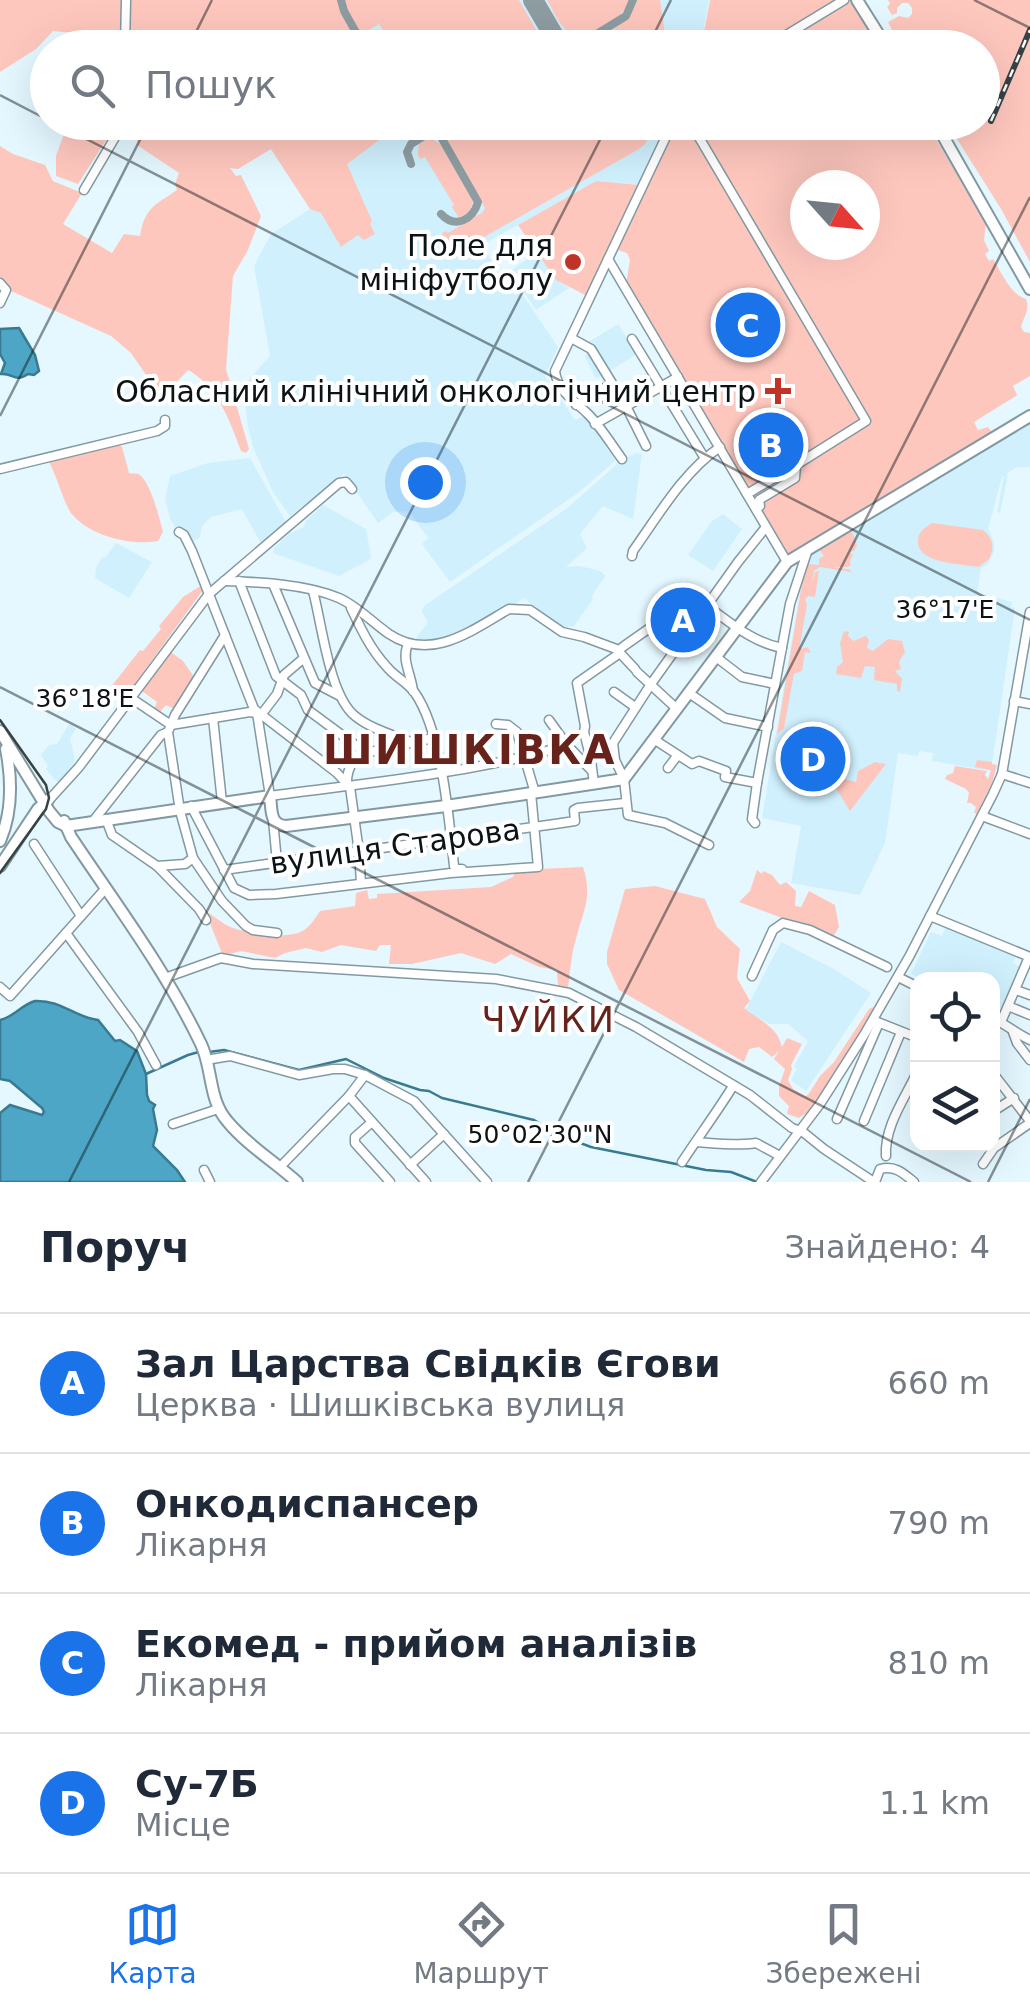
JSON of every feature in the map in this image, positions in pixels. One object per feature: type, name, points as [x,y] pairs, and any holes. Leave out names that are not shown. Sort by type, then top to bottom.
[{"type":"main road","points":[[856,0],[875,30]]},
{"type":"main road","points":[[945,140],[1030,289]]},
{"type":"main road","points":[[1,733],[57,821],[67,824],[270,796],[274,820],[286,826],[533,793],[593,777],[624,780],[787,562],[1030,416]]},
{"type":"main road","points":[[1,733],[10,780]]},
{"type":"main road","points":[[0,841],[9,816],[13,755]]},
{"type":"main road","points":[[1,863],[47,801]]},
{"type":"main road","points":[[67,824],[166,978],[204,1053],[218,1109],[228,1124],[297,1182]]},
{"type":"street","points":[[125,30],[126,0]]},
{"type":"street","points":[[794,30],[844,0]]},
{"type":"street","points":[[84,190],[113,140]]},
{"type":"street","points":[[622,459],[554,374],[664,140]]},
{"type":"street","points":[[701,140],[866,422],[747,494]]},
{"type":"street","points":[[608,259],[787,562]]},
{"type":"street","points":[[0,282],[6,290],[0,303]]},
{"type":"street","points":[[571,338],[591,349],[646,446]]},
{"type":"street","points":[[632,340],[704,458]]},
{"type":"street","points":[[595,424],[678,377]]},
{"type":"street","points":[[576,405],[611,384]]},
{"type":"street","points":[[0,470],[157,432],[165,426],[165,420]]},
{"type":"street","points":[[632,556],[671,498],[704,458],[720,448]]},
{"type":"street","points":[[756,509],[761,498],[795,478],[796,464]]},
{"type":"street","points":[[47,801],[66,783],[209,594],[340,482],[346,482],[352,490]]},
{"type":"street","points":[[709,846],[665,823],[626,814],[624,780],[613,744],[635,706],[766,528]]},
{"type":"street","points":[[179,532],[192,551],[259,714],[270,796],[440,772],[567,745]]},
{"type":"street","points":[[755,824],[752,819],[757,783],[790,604],[808,549]]},
{"type":"street","points":[[224,580],[273,584],[338,597],[388,633],[408,644],[428,647],[442,644],[508,609],[530,610],[562,632],[619,651],[677,709]]},
{"type":"street","points":[[239,581],[276,676],[301,696],[308,710],[370,752],[433,738]]},
{"type":"street","points":[[273,584],[315,682],[341,697]]},
{"type":"street","points":[[314,591],[341,697],[364,722],[414,743]]},
{"type":"street","points":[[350,604],[376,653],[390,671],[404,680],[423,708],[440,772],[454,866],[468,872]]},
{"type":"street","points":[[593,777],[577,683],[681,606],[705,608],[759,642],[782,648]]},
{"type":"street","points":[[837,1119],[896,978],[953,880],[1002,774],[1030,612]]},
{"type":"street","points":[[225,636],[169,729],[192,858],[222,901],[246,926],[277,933]]},
{"type":"street","points":[[408,644],[404,660],[413,691]]},
{"type":"street","points":[[716,657],[742,677],[775,684]]},
{"type":"street","points":[[259,714],[277,694],[284,675],[304,658]]},
{"type":"street","points":[[614,692],[635,706]]},
{"type":"street","points":[[689,694],[726,718],[768,727]]},
{"type":"street","points":[[131,698],[169,729]]},
{"type":"street","points":[[1014,702],[1030,704]]},
{"type":"street","points":[[206,920],[157,866],[112,835],[100,819],[161,735],[169,729],[214,718],[259,714],[337,773],[350,788],[361,884]]},
{"type":"street","points":[[214,718],[222,802]]},
{"type":"street","points":[[548,720],[593,777]]},
{"type":"street","points":[[185,807],[234,888],[249,894],[538,866],[526,756],[513,728],[496,724]]},
{"type":"street","points":[[654,740],[692,764],[699,761],[726,771],[725,777],[731,780],[757,783]]},
{"type":"street","points":[[347,785],[351,764],[362,750]]},
{"type":"street","points":[[668,768],[677,756]]},
{"type":"street","points":[[1002,774],[1030,784]]},
{"type":"street","name":"вулиця Старова","points":[[224,870],[575,821],[574,810],[578,808],[625,803]]},
{"type":"street","points":[[982,816],[1030,834]]},
{"type":"street","points":[[274,820],[277,862]]},
{"type":"street","points":[[34,844],[81,916]]},
{"type":"street","points":[[157,866],[185,864],[192,858]]},
{"type":"street","points":[[0,990],[10,996],[106,888]]},
{"type":"street","points":[[930,916],[1030,957],[1000,1016]]},
{"type":"street","points":[[752,976],[772,930],[783,922],[815,932],[887,967]]},
{"type":"street","points":[[66,933],[138,1032],[156,1064]]},
{"type":"street","points":[[909,956],[887,967],[885,975],[910,983]]},
{"type":"street","points":[[166,978],[221,958],[253,964],[484,978],[569,993],[636,1027],[769,1108],[792,1128],[874,1182],[880,1169],[888,1167],[914,1182]]},
{"type":"street","points":[[1016,990],[1030,996]]},
{"type":"street","points":[[1008,1006],[1030,1015]]},
{"type":"street","points":[[876,1021],[910,1035]]},
{"type":"street","points":[[761,1182],[876,1021]]},
{"type":"street","points":[[1000,1022],[1030,1040]]},
{"type":"street","points":[[864,1121],[902,1032]]},
{"type":"street","points":[[1014,1032],[1030,1060]]},
{"type":"street","points":[[204,1053],[230,1056],[298,1076],[345,1069],[365,1075],[414,1101],[487,1182]]},
{"type":"street","points":[[280,1167],[365,1075]]},
{"type":"street","points":[[982,1164],[994,1148],[1030,1122],[1000,1081]]},
{"type":"street","points":[[682,1162],[733,1086]]},
{"type":"street","points":[[886,1156],[885,1144],[910,1087]]},
{"type":"street","points":[[349,1096],[426,1182]]},
{"type":"street","points":[[1000,1107],[1014,1098]]},
{"type":"street","points":[[173,1124],[218,1109]]},
{"type":"street","points":[[372,1122],[355,1138],[355,1144],[390,1182]]},
{"type":"street","points":[[410,1165],[444,1134]]},
{"type":"street","points":[[696,1142],[756,1144],[780,1156]]},
{"type":"street","points":[[204,1170],[210,1182]]},
{"type":"shaded area","points":[[0,0],[123,0],[122,30],[30,30],[30,53],[0,72]]},
{"type":"shaded area","points":[[128,0],[519,0],[536,30],[383,30],[379,24],[368,30],[127,30]]},
{"type":"shaded area","points":[[163,0],[709,0],[703,30],[176,30]]},
{"type":"shaded area","points":[[547,0],[630,0],[621,14],[598,30],[567,30]]},
{"type":"shaded area","points":[[637,0],[660,0],[664,30],[611,30]]},
{"type":"shaded area","points":[[710,0],[852,0],[870,30],[704,30]]},
{"type":"shaded area","points":[[888,0],[1030,0],[1030,262],[958,140],[1000,140],[1000,30],[892,30],[888,22],[899,16],[908,18],[912,8],[902,3],[892,15],[887,7]]},
{"type":"shaded area","points":[[62,140],[106,140],[78,184],[56,176],[56,156]]},
{"type":"shaded area","points":[[225,140],[661,140],[639,185],[596,181],[482,245],[509,289],[516,285],[558,347],[545,376],[575,420],[586,415],[616,454],[615,461],[578,493],[450,582],[422,544],[428,538],[409,511],[393,512],[378,523],[344,474],[290,516],[273,492],[248,426],[247,382],[270,356],[254,266],[271,234],[310,209],[271,149],[238,169]]},
{"type":"shaded area","points":[[379,140],[347,164],[375,234],[364,240],[358,235],[341,247],[321,213],[310,209],[271,149],[238,169],[230,168],[236,176],[241,175],[261,216],[233,276],[226,369],[249,449],[246,453],[241,451],[221,405],[207,385],[188,370],[162,398],[131,353],[111,336],[0,286],[0,146],[45,165],[53,181],[82,193],[63,224],[112,253],[124,234],[140,236],[148,213],[177,190],[179,173],[137,145],[138,141]]},
{"type":"shaded area","points":[[434,140],[442,145],[474,199],[470,211],[459,218],[425,157],[420,159],[419,142]]},
{"type":"shaded area","points":[[647,140],[639,149],[446,257],[437,242],[442,233],[448,233],[485,208],[448,141]]},
{"type":"shaded area","points":[[667,140],[936,140],[986,222],[984,240],[989,251],[985,254],[989,261],[993,259],[1011,288],[1026,299],[1021,327],[1030,333],[1030,376],[1013,386],[1016,396],[974,422],[978,430],[988,427],[992,432],[792,553],[786,553],[626,284],[630,260],[627,253],[618,250],[614,254]]},
{"type":"shaded area","points":[[596,181],[639,185],[587,296],[556,280],[518,225]]},
{"type":"shaded area","points":[[537,252],[556,280],[569,288],[536,310],[510,271]]},
{"type":"shaded area","points":[[618,324],[637,354],[596,379],[585,357],[590,341]]},
{"type":"shaded area","points":[[1030,420],[1030,467],[1017,467],[1006,474],[1000,513],[997,512],[1002,477],[988,529],[994,552],[981,568],[977,593],[1012,602],[1011,607],[1015,608],[991,771],[932,761],[933,753],[898,753],[885,843],[860,895],[791,883],[801,826],[762,818],[803,574],[810,553],[860,527]]},
{"type":"shaded area","points":[[118,444],[129,473],[142,477],[150,491],[163,532],[158,541],[111,538],[88,528],[68,508],[49,462]]},
{"type":"shaded area","points":[[642,454],[633,519],[603,506],[580,534],[587,548],[566,567],[593,569],[606,576],[574,626],[562,628],[524,598],[440,644],[414,641],[428,622],[422,612],[424,606],[566,509],[623,459]]},
{"type":"shaded area","points":[[250,458],[286,522],[262,545],[242,509],[211,517],[202,526],[200,537],[187,545],[170,519],[165,499],[170,476],[208,463]]},
{"type":"shaded area","points":[[323,505],[366,529],[371,557],[339,576],[273,553]]},
{"type":"shaded area","points":[[723,514],[742,529],[713,571],[688,555],[712,521]]},
{"type":"shaded area","points":[[932,523],[983,530],[992,543],[989,559],[979,567],[943,562],[926,555],[920,550],[918,539]]},
{"type":"shaded area","points":[[851,529],[857,545],[850,552],[851,565],[834,567],[851,572],[820,567],[814,571],[813,583],[815,572],[819,571],[815,597],[805,599],[800,644],[801,649],[808,647],[811,653],[805,652],[802,671],[794,674],[784,728],[777,734],[805,566],[819,565],[824,556],[818,548]]},
{"type":"shaded area","points":[[116,543],[152,562],[129,598],[95,578],[101,558]]},
{"type":"shaded area","points":[[205,583],[123,700],[110,688],[183,597]]},
{"type":"shaded area","points":[[844,631],[849,632],[853,641],[866,636],[867,648],[873,651],[888,639],[902,641],[905,652],[899,662],[901,669],[895,671],[902,679],[900,692],[897,684],[874,680],[875,667],[865,666],[861,678],[836,674],[843,662],[840,643]]},
{"type":"shaded area","points":[[168,650],[183,661],[194,677],[177,709],[166,705],[158,714],[153,711],[157,702],[139,689]]},
{"type":"shaded area","points":[[69,724],[76,729],[70,738],[75,761],[56,781],[41,755],[49,745],[57,744]]},
{"type":"shaded area","points":[[977,760],[997,765],[977,814],[976,807],[967,803],[966,789],[945,779],[955,766],[987,771],[988,779],[991,770],[975,767]]},
{"type":"shaded area","points":[[875,762],[886,764],[850,811],[828,775],[856,782],[858,771]]},
{"type":"shaded area","points":[[583,867],[587,896],[568,989],[558,987],[557,970],[539,967],[511,954],[495,964],[461,953],[412,964],[389,964],[391,945],[380,945],[376,951],[341,945],[322,952],[306,948],[275,958],[241,951],[223,956],[205,911],[240,930],[265,935],[291,934],[305,930],[320,911],[355,906],[356,893],[367,890],[369,899],[377,898],[377,894],[491,887],[513,877],[516,870]]},
{"type":"shaded area","points":[[757,870],[772,875],[780,885],[786,882],[796,891],[795,906],[801,907],[809,891],[835,905],[839,927],[833,937],[739,902],[750,891]]},
{"type":"shaded area","points":[[655,886],[705,899],[717,927],[740,949],[737,978],[750,1001],[744,1008],[772,1029],[782,1047],[787,1038],[802,1044],[788,1080],[793,1089],[805,1096],[873,1007],[859,1039],[813,1109],[799,1118],[787,1114],[789,1106],[779,1096],[785,1069],[774,1059],[779,1051],[772,1057],[759,1047],[749,1049],[744,1062],[619,990],[607,964],[607,952],[625,889]]},
{"type":"shaded area","points":[[946,925],[1017,954],[1013,963],[1022,968],[1002,1016],[1000,972],[912,972],[931,932],[942,936]]},
{"type":"shaded area","points":[[781,942],[871,993],[806,1091],[791,1080],[808,1041],[788,1024],[770,1024],[745,1011]]},
{"type":"water","points":[[19,328],[35,355],[39,371],[17,378],[1,374],[5,363],[0,354],[0,329]]},
{"type":"water","points":[[35,1001],[53,1003],[98,1020],[115,1041],[137,1051],[146,1074],[149,1101],[155,1105],[157,1130],[153,1146],[185,1182],[0,1182],[0,1113],[10,1105],[42,1115],[44,1112],[10,1081],[0,1079],[0,1020]]},
{"type":"waterway","points":[[209,1052],[224,1050],[299,1070],[346,1059],[384,1078],[442,1098],[534,1120],[591,1147],[731,1172],[757,1182]]},
{"type":"waterway","points":[[146,1074],[202,1051]]},
{"type":"taxiway","points":[[341,0],[355,30]]},
{"type":"taxiway","points":[[603,30],[626,16],[633,0]]},
{"type":"taxiway","points":[[411,164],[407,152],[417,140]]},
{"type":"taxiway","points":[[441,214],[458,222],[472,214],[478,202],[443,140]]},
{"type":"runway","points":[[533,0],[550,30]]},
{"type":"tram line","points":[[0,720],[46,785],[49,798],[46,809],[0,873]]},
{"type":"railway","points":[[1000,100],[1030,30]]},
{"type":"place","name":"Поле для мініфутболу","points":[[573,262]]},
{"type":"place","name":"Екомед - прийом аналізів","points":[[748,325]]},
{"type":"place","name":"Обласний клінічний онкологічний центр","points":[[778,391]]},
{"type":"place","name":"Онкодиспансер","points":[[771,445]]},
{"type":"place","name":"Зал Царства Свідків Єгови","points":[[683,620]]},
{"type":"place","name":"Су-7Б","points":[[813,759]]},
{"type":"district","name":"ШИШКІВКА","points":[[470,750]]},
{"type":"district","name":"ЧУЙКИ","points":[[549,1020]]}]
